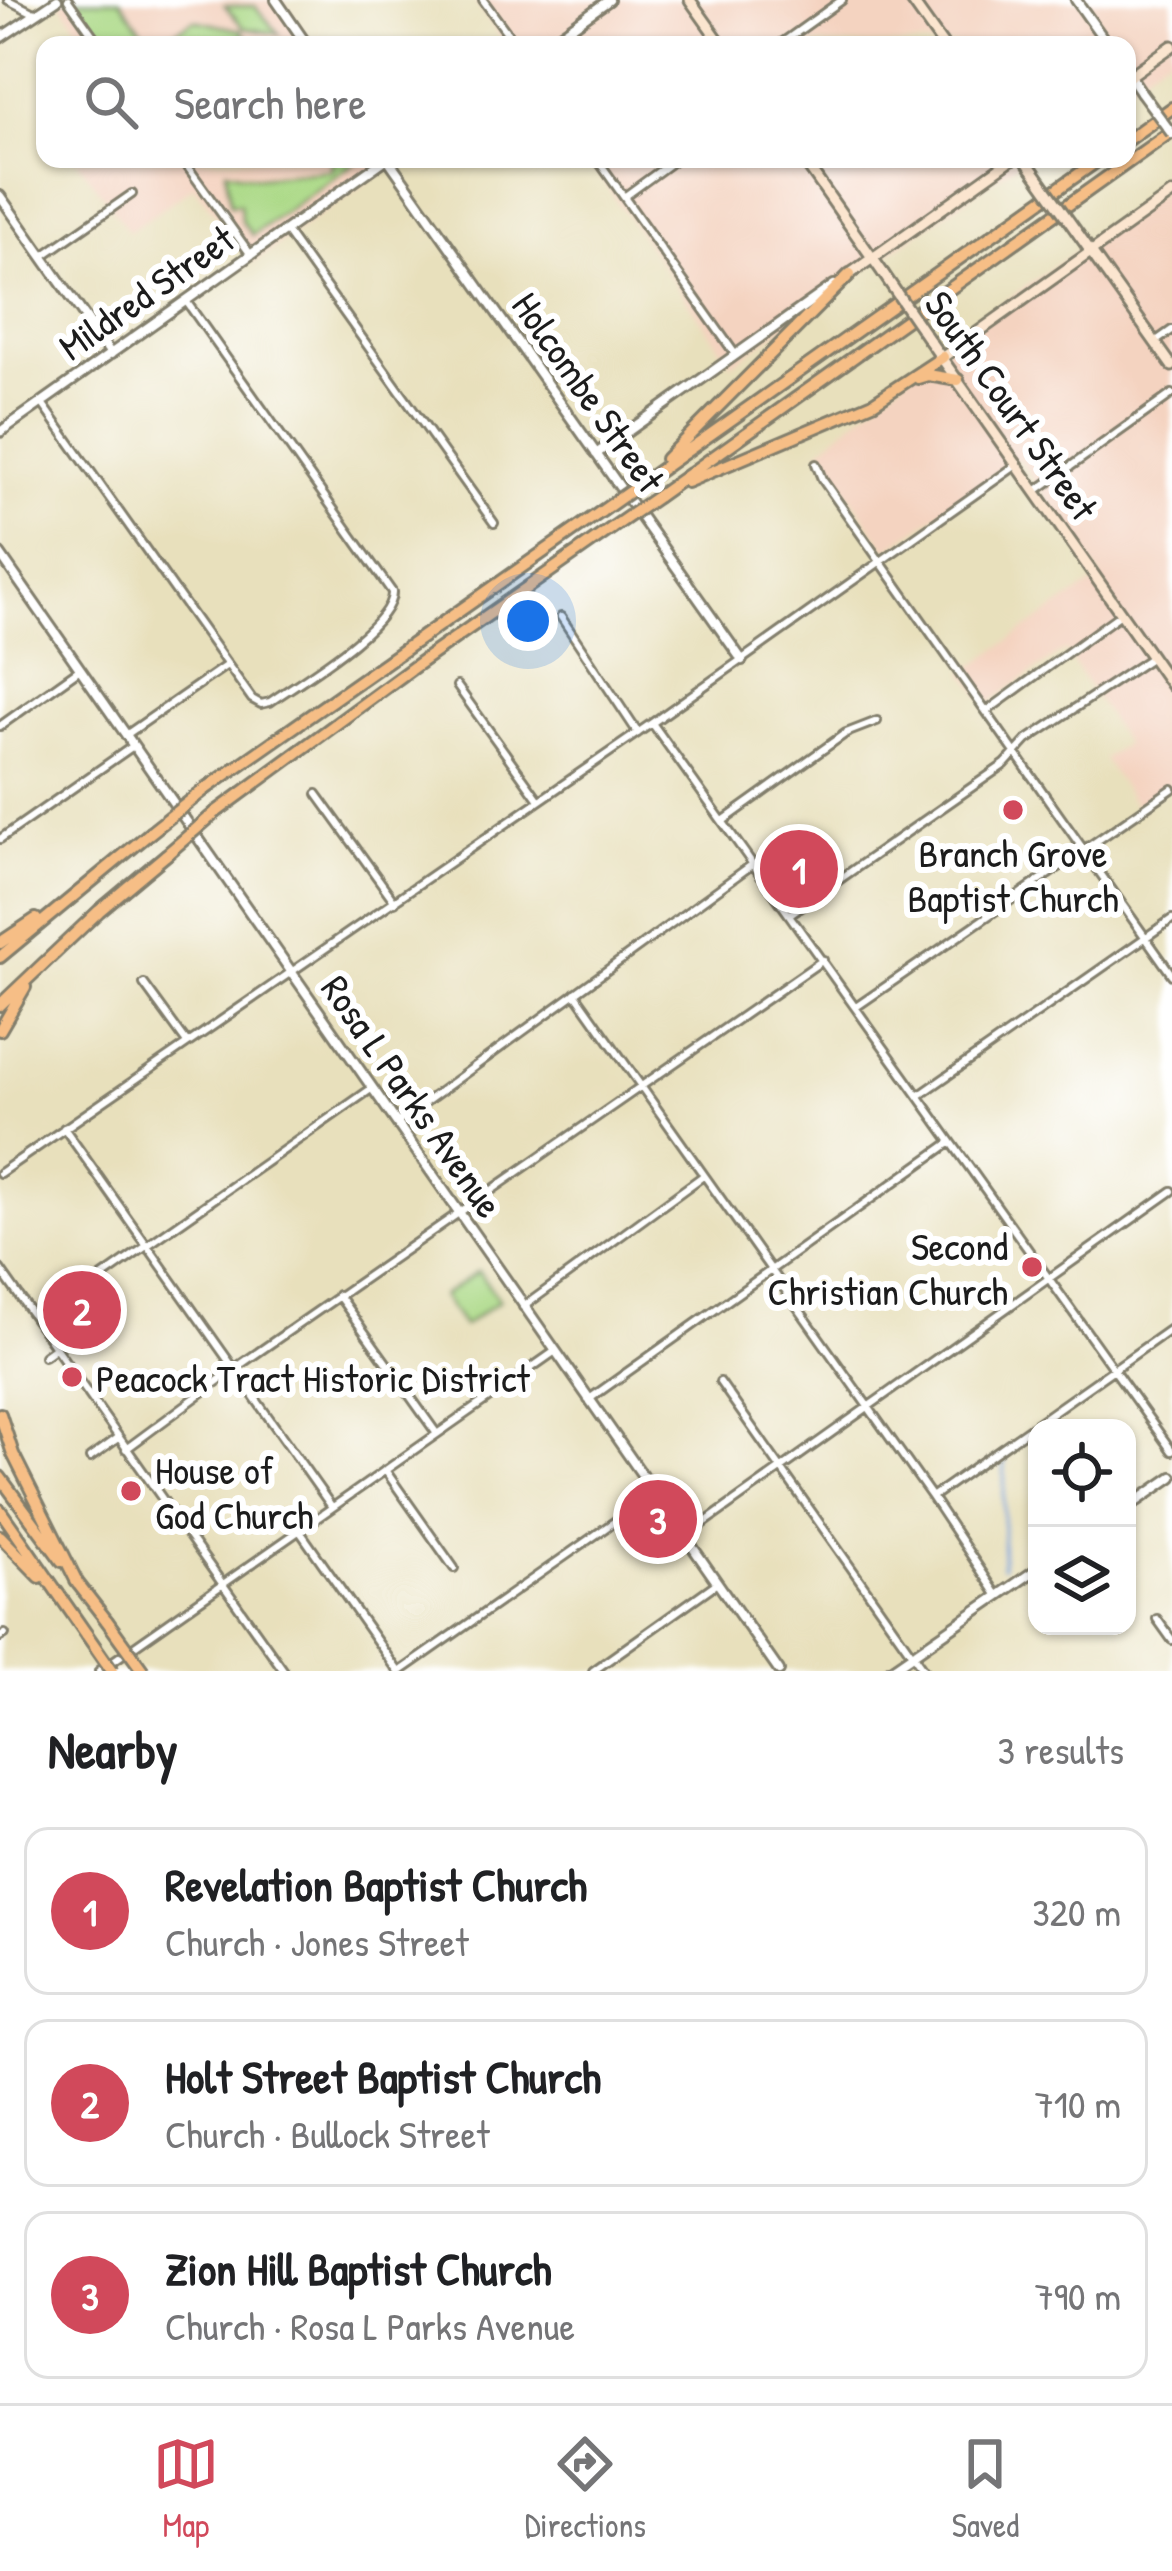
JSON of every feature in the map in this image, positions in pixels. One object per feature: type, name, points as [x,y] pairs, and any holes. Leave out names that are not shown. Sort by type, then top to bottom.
[{"type":"highway","points":[[1136,134],[1172,108]]},
{"type":"highway","points":[[1136,158],[1172,133]]},
{"type":"highway","points":[[0,957],[204,790],[1087,168]]},
{"type":"highway","points":[[0,1006],[216,812],[1122,168]]},
{"type":"highway","points":[[646,480],[850,274]]},
{"type":"highway","points":[[657,497],[874,403],[943,358]]},
{"type":"highway","points":[[914,379],[928,375],[958,380]]},
{"type":"highway","points":[[0,943],[74,895]]},
{"type":"highway","points":[[0,1030],[32,973]]},
{"type":"highway","points":[[0,1414],[13,1454],[78,1584]]},
{"type":"highway","points":[[0,1477],[143,1671]]},
{"type":"highway","points":[[0,1510],[112,1671]]},
{"type":"highway","points":[[0,1537],[63,1601]]},
{"type":"main road","points":[[690,0],[716,36]]},
{"type":"main road","points":[[911,0],[937,36]]},
{"type":"main road","points":[[1136,70],[1172,46]]},
{"type":"main road","name":"South Court Street","points":[[809,168],[1172,686]]},
{"type":"main road","points":[[850,274],[999,168]]},
{"type":"main road","points":[[1031,168],[1172,366]]},
{"type":"main road","points":[[943,358],[1172,194]]},
{"type":"street","points":[[8,0],[36,14]]},
{"type":"street","points":[[0,38],[57,0]]},
{"type":"street","points":[[68,0],[94,36]]},
{"type":"street","points":[[276,0],[301,36]]},
{"type":"street","points":[[483,0],[509,36]]},
{"type":"street","points":[[559,36],[609,0]]},
{"type":"street","points":[[791,36],[842,0]]},
{"type":"street","points":[[1076,0],[1102,36]]},
{"type":"street","points":[[1136,85],[1172,133]]},
{"type":"street","points":[[189,168],[251,254]]},
{"type":"street","name":"Mildred Street","points":[[0,432],[374,168]]},
{"type":"street","name":"Holcombe Street","points":[[393,168],[742,660]]},
{"type":"street","points":[[603,168],[735,354]]},
{"type":"street","points":[[624,197],[664,168]]},
{"type":"street","points":[[43,256],[132,194]]},
{"type":"street","points":[[0,196],[111,354]]},
{"type":"street","points":[[285,230],[494,523]]},
{"type":"street","points":[[596,454],[850,274]]},
{"type":"street","points":[[42,402],[252,699],[261,704],[347,648],[389,607],[393,597],[186,301]]},
{"type":"street","points":[[1155,342],[1172,330]]},
{"type":"street","points":[[1036,491],[1172,394]]},
{"type":"street","points":[[817,464],[823,479],[1172,975]]},
{"type":"street","points":[[0,1173],[540,802],[1018,464]]},
{"type":"street","name":"Rosa L Parks Avenue","points":[[0,554],[779,1671]]},
{"type":"street","points":[[987,711],[1122,613]]},
{"type":"street","points":[[561,617],[638,733]]},
{"type":"street","points":[[790,914],[1016,753],[1027,740],[1152,657]]},
{"type":"street","points":[[126,735],[227,664]]},
{"type":"street","points":[[0,726],[80,669]]},
{"type":"street","points":[[457,686],[540,802]]},
{"type":"street","points":[[723,821],[846,733],[877,721]]},
{"type":"street","points":[[652,723],[1172,1451]]},
{"type":"street","points":[[0,839],[134,746]]},
{"type":"street","points":[[856,1007],[1172,789]]},
{"type":"street","points":[[317,794],[395,902]]},
{"type":"street","points":[[395,1124],[753,864]]},
{"type":"street","points":[[920,1095],[1172,919]]},
{"type":"street","points":[[126,1449],[338,1295],[823,960]]},
{"type":"street","points":[[144,984],[187,1042]]},
{"type":"street","points":[[575,993],[998,1596]]},
{"type":"street","points":[[38,1322],[371,1089]]},
{"type":"street","points":[[64,1128],[332,1507]]},
{"type":"street","points":[[588,1400],[952,1142]]},
{"type":"street","points":[[523,1307],[703,1176]]},
{"type":"street","points":[[685,1537],[1172,1192]]},
{"type":"street","points":[[0,1269],[284,1671]]},
{"type":"street","points":[[338,1295],[437,1434]]},
{"type":"street","points":[[932,1497],[1172,1328]]},
{"type":"street","points":[[44,1356],[55,1348]]},
{"type":"street","points":[[99,1671],[554,1352]]},
{"type":"street","points":[[720,1382],[924,1671]]},
{"type":"street","points":[[90,1458],[118,1438]]},
{"type":"street","points":[[385,1470],[454,1568]]},
{"type":"street","points":[[1136,1502],[1172,1477]]},
{"type":"street","points":[[299,1530],[400,1671],[654,1494]]},
{"type":"street","points":[[889,1671],[1028,1575]]},
{"type":"street","points":[[593,1671],[717,1583]]},
{"type":"street","points":[[1157,1618],[1172,1640]]},
{"type":"shaded area","points":[[58,0],[283,0],[308,36],[85,36]]},
{"type":"shaded area","points":[[474,0],[1172,0],[1172,53],[1136,79],[1136,36],[500,36]]},
{"type":"shaded area","points":[[83,168],[387,168],[252,263],[194,186],[129,232]]},
{"type":"shaded area","points":[[593,168],[1010,168],[732,364]]},
{"type":"shaded area","points":[[1172,183],[1172,784],[1137,808],[1103,759],[1125,744],[1065,650],[987,705],[964,672],[1102,577],[1018,458],[887,550],[819,450],[950,340]]},
{"type":"green space","points":[[74,0],[120,0],[146,36],[100,36]]},
{"type":"green space","points":[[225,6],[255,6],[279,34],[244,28]]},
{"type":"green space","points":[[194,20],[241,30],[245,36],[168,36]]},
{"type":"green space","points":[[347,168],[252,235],[241,221],[240,204],[230,205],[226,170],[258,177]]},
{"type":"green space","points":[[478,1271],[499,1301],[463,1326],[442,1296]]},
{"type":"waterway","points":[[1002,1567],[1005,1457]]},
{"type":"place","name":"Branch Grove Baptist Church","points":[[1013,810]]},
{"type":"place","name":"Revelation Baptist Church","points":[[799,869]]},
{"type":"place","name":"Second Christian Church","points":[[1032,1267]]},
{"type":"place","name":"Holt Street Baptist Church","points":[[82,1310]]},
{"type":"place","name":"Peacock Tract Historic District","points":[[72,1377]]},
{"type":"place","name":"House of God Church","points":[[131,1491]]},
{"type":"place","name":"Zion Hill Baptist Church","points":[[658,1519]]}]
